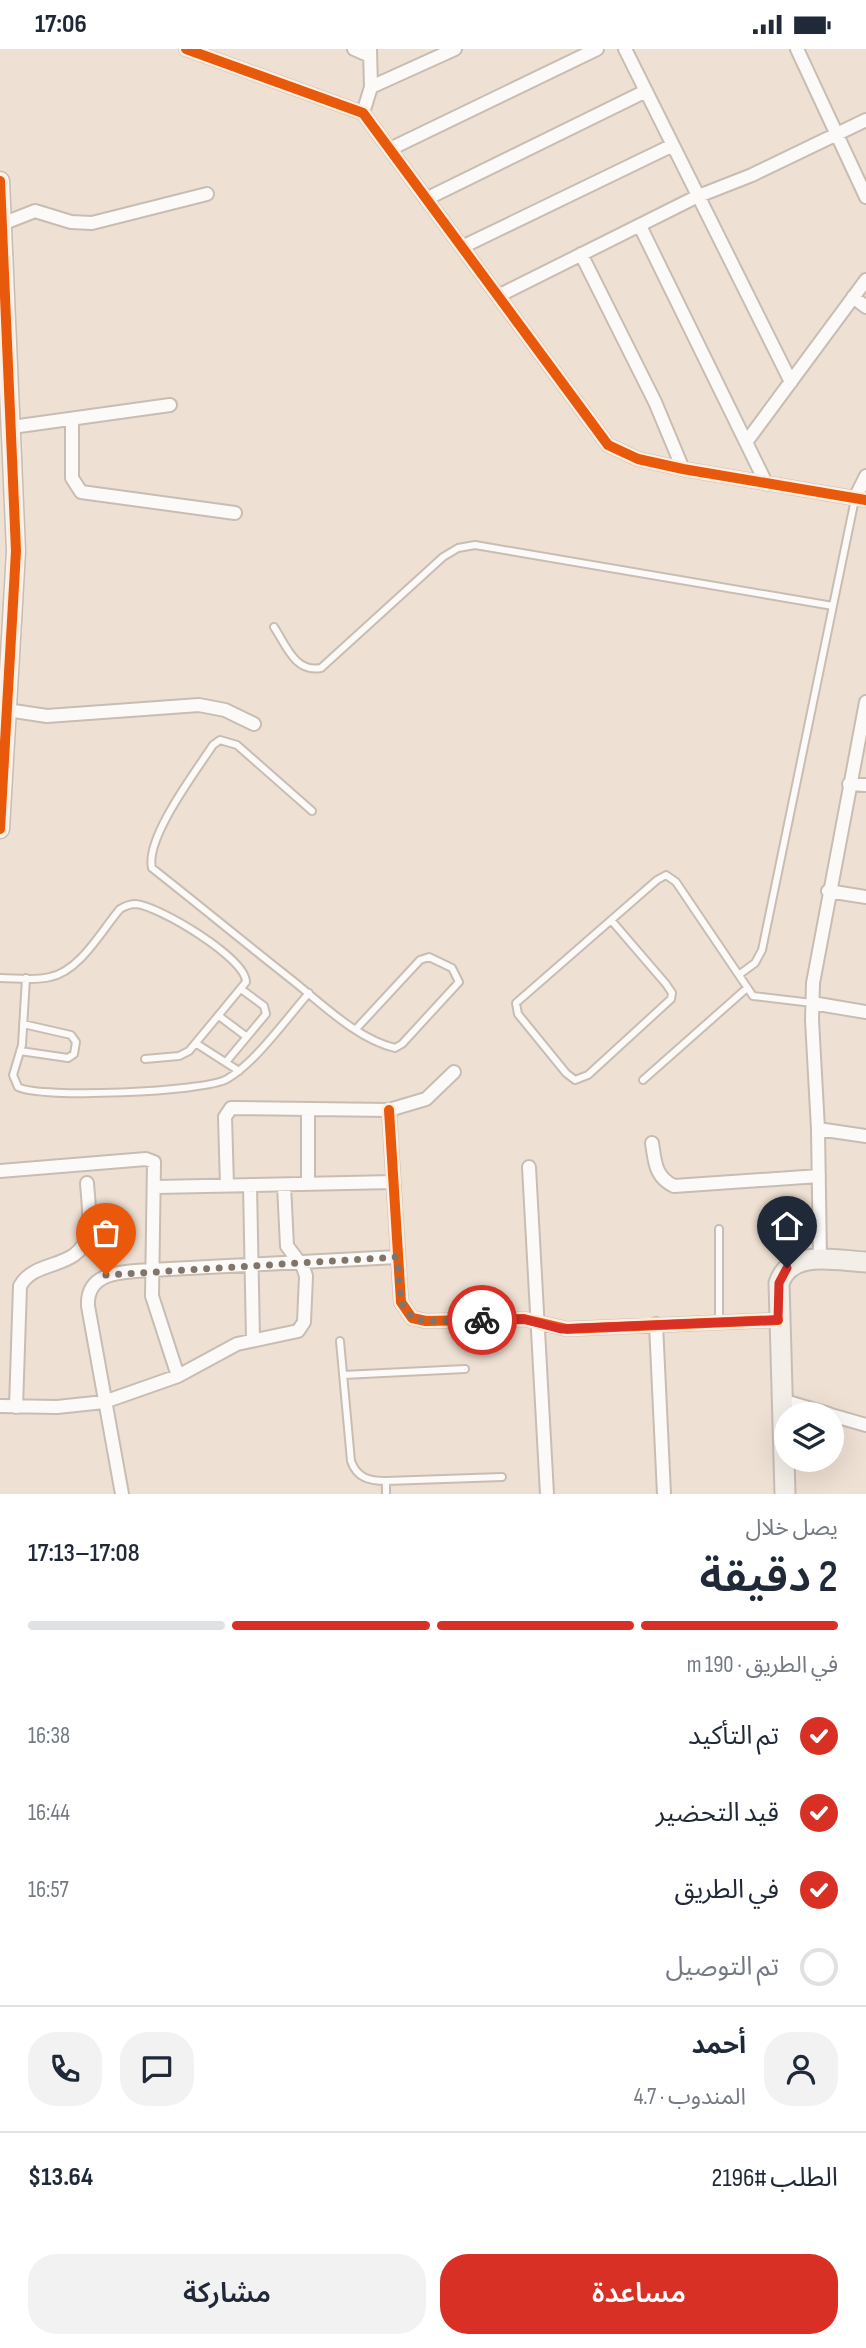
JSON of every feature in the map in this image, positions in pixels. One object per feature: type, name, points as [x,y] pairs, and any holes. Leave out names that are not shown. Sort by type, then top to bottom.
[{"type":"main road","points":[[785,1494],[778,1320],[782,1275],[795,1263],[820,1260],[866,1262]]},
{"type":"street","points":[[186,49],[363,113],[608,445],[639,459],[683,469],[861,499],[866,476]]},
{"type":"street","points":[[354,49],[370,53],[371,87],[363,113]]},
{"type":"street","points":[[371,87],[455,49]]},
{"type":"street","points":[[390,149],[597,49]]},
{"type":"street","points":[[625,49],[696,197],[791,382]]},
{"type":"street","points":[[797,49],[838,134],[852,172],[866,197]]},
{"type":"street","points":[[426,199],[646,92]]},
{"type":"street","points":[[498,296],[696,197],[866,120]]},
{"type":"street","points":[[462,247],[671,146]]},
{"type":"street","points":[[0,181],[16,551],[4,710],[0,829]]},
{"type":"street","points":[[2,224],[35,211],[71,222],[92,223],[207,194]]},
{"type":"street","points":[[640,226],[766,484]]},
{"type":"street","points":[[581,254],[655,402],[683,469]]},
{"type":"street","points":[[747,441],[866,280]]},
{"type":"street","points":[[853,297],[866,307]]},
{"type":"street","points":[[12,427],[170,405]]},
{"type":"street","points":[[72,419],[72,478],[81,492],[235,513]]},
{"type":"street","points":[[820,1260],[812,1003],[828,891],[866,702]]},
{"type":"street","points":[[4,710],[47,716],[199,705],[226,710],[254,724]]},
{"type":"street","points":[[849,784],[866,785]]},
{"type":"street","points":[[828,891],[866,897]]},
{"type":"street","points":[[812,1003],[866,1012]]},
{"type":"street","points":[[227,1186],[227,1111],[234,1108],[389,1111],[426,1098],[454,1072]]},
{"type":"street","points":[[307,1110],[308,1184]]},
{"type":"street","points":[[389,1111],[401,1302],[412,1318],[426,1321],[524,1319],[561,1329],[778,1320]]},
{"type":"street","points":[[818,1129],[866,1136]]},
{"type":"street","points":[[652,1143],[656,1170],[666,1182],[674,1186],[819,1176]]},
{"type":"street","points":[[0,1171],[146,1159],[157,1166],[152,1296],[178,1376]]},
{"type":"street","points":[[529,1167],[540,1323],[547,1494]]},
{"type":"street","points":[[155,1188],[393,1182]]},
{"type":"street","points":[[16,1407],[20,1286],[32,1272],[66,1262],[82,1248],[89,1229],[87,1183]]},
{"type":"street","points":[[250,1185],[253,1339]]},
{"type":"street","points":[[0,1406],[57,1407],[104,1402],[178,1376],[230,1347],[253,1339],[292,1333],[301,1327],[306,1276],[299,1262],[291,1255],[286,1241],[284,1185]]},
{"type":"street","points":[[122,1494],[88,1306],[89,1293],[95,1282],[106,1275],[151,1270],[397,1257]]},
{"type":"street","points":[[656,1324],[664,1494]]},
{"type":"street","points":[[781,1400],[788,1402]]},
{"type":"street","points":[[844,1418],[866,1425]]},
{"type":"lane","points":[[740,974],[755,963],[762,950],[833,606],[861,499]]},
{"type":"lane","points":[[274,627],[299,664],[309,669],[321,668],[443,557],[458,548],[475,545],[833,606]]},
{"type":"lane","points":[[312,811],[237,745],[220,740],[213,745],[173,808],[150,855],[152,868],[356,1029],[387,1046],[395,1048],[402,1044],[459,982],[452,968],[429,957],[420,960],[356,1029]]},
{"type":"lane","points":[[611,920],[672,993],[668,1003],[588,1075],[575,1080],[566,1073],[514,1007],[611,920],[657,880],[667,875],[676,881],[747,988],[758,998],[812,1003]]},
{"type":"lane","points":[[0,978],[50,977],[69,968],[120,909],[135,904],[181,923],[242,969],[246,977],[241,989],[197,1044],[179,1056],[145,1059]]},
{"type":"lane","points":[[26,978],[20,1051],[13,1075],[18,1087],[31,1091],[102,1092],[205,1086],[239,1071],[309,993]]},
{"type":"lane","points":[[643,1080],[747,988]]},
{"type":"lane","points":[[226,1062],[266,1011],[241,989]]},
{"type":"lane","points":[[219,1016],[247,1037]]},
{"type":"lane","points":[[20,1051],[68,1058],[74,1053],[76,1042],[71,1035],[23,1024]]},
{"type":"lane","points":[[197,1044],[239,1071]]},
{"type":"lane","points":[[719,1229],[719,1322]]},
{"type":"lane","points":[[340,1341],[354,1470],[366,1479],[386,1481],[502,1477]]},
{"type":"lane","points":[[343,1375],[465,1369]]},
{"type":"lane","points":[[386,1481],[386,1494]]},
{"type":"cycle path","points":[[186,49],[363,113],[608,445],[638,459],[683,469],[866,500]]},
{"type":"cycle path","points":[[0,181],[16,551],[0,829]]},
{"type":"cycle path","points":[[389,1110],[401,1302],[412,1318],[426,1321],[524,1319],[567,1329],[778,1320]]},
{"type":"way so far","points":[[106,1275],[151,1270],[397,1257],[401,1302],[412,1318],[426,1321],[482,1320]]},
{"type":"route","points":[[482,1320],[524,1319],[561,1329],[778,1320],[779,1283],[787,1268]]}]
